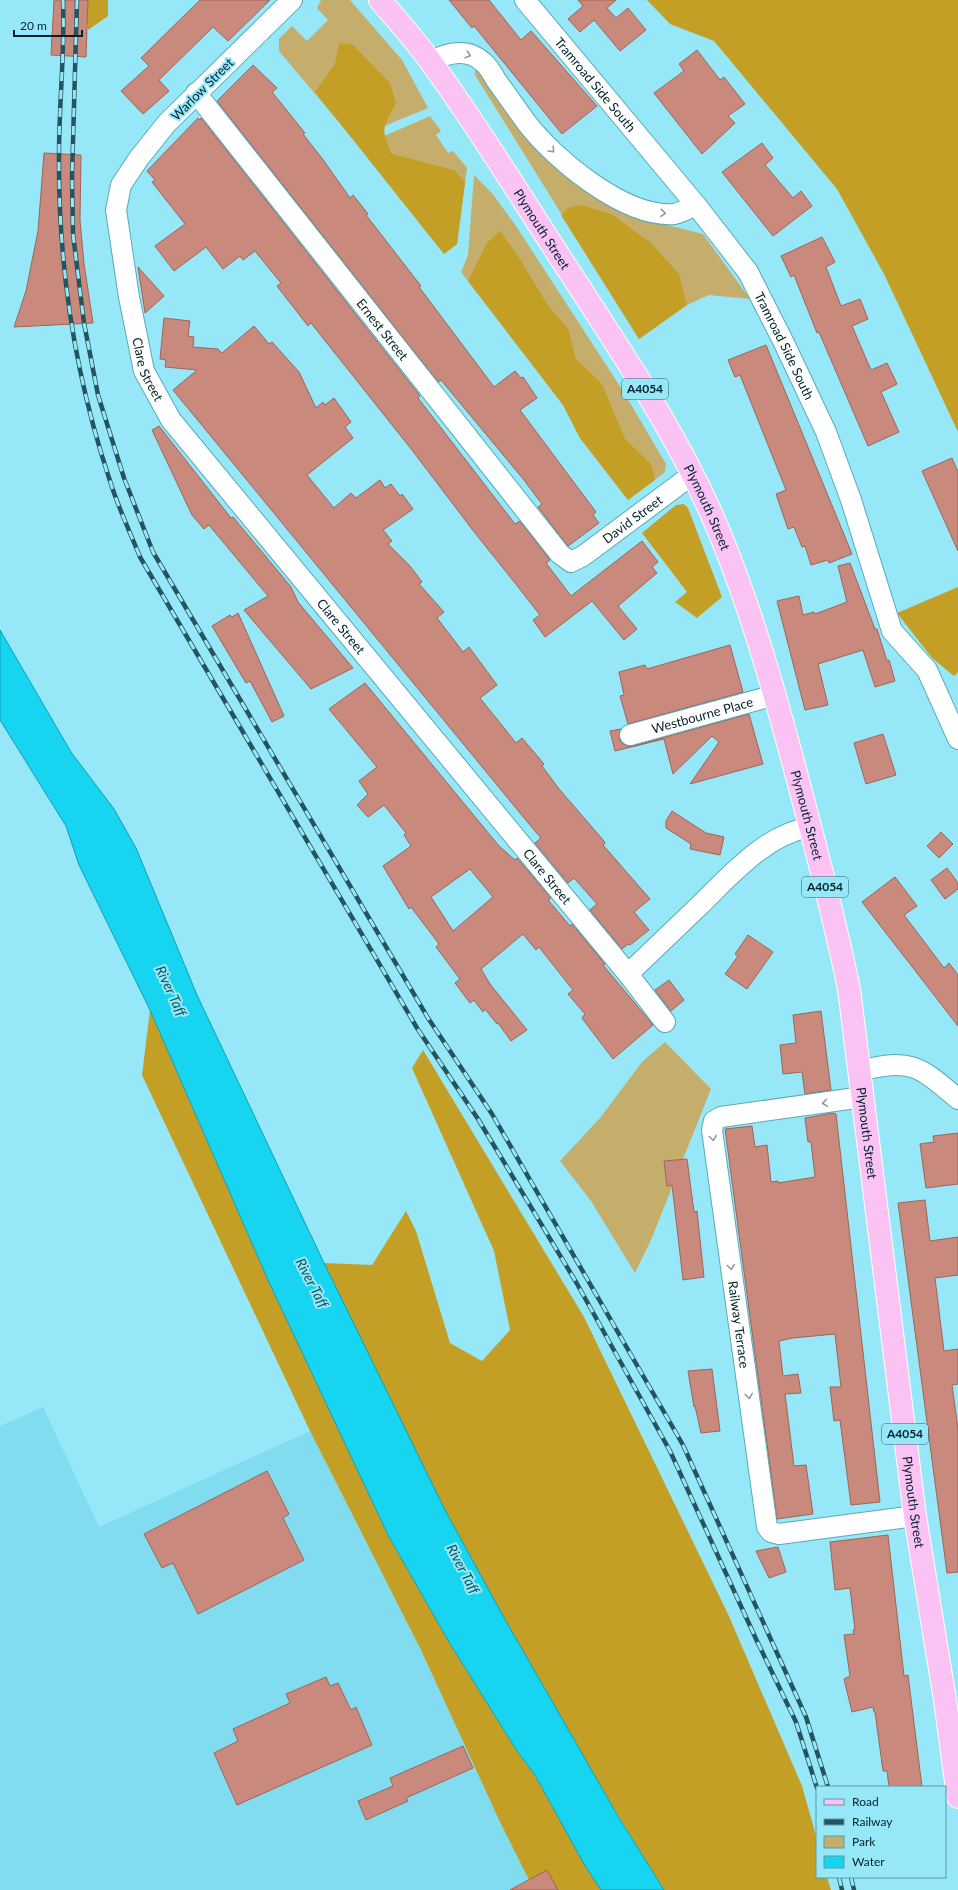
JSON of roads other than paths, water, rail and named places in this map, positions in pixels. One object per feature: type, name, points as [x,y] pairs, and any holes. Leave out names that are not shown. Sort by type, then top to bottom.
[{"type":"main road","name":"Plymouth Street","points":[[380,0],[431,61],[472,120],[644,387],[693,474],[718,529],[750,610],[775,695],[810,826],[849,989],[915,1516],[952,1700],[958,1797]]},
{"type":"street","name":"Warlow Street","points":[[122,185],[139,158],[167,123],[292,0]]},
{"type":"street","name":"Tramroad Side South","points":[[525,0],[696,205],[748,272],[784,343],[826,432],[851,500],[892,631],[927,670],[958,739]]},
{"type":"street","points":[[431,61],[447,54],[465,53],[484,62],[527,124],[563,161],[582,177],[631,205],[651,212],[674,214],[696,205]]},
{"type":"street","name":"Ernest Street","points":[[196,93],[560,554],[571,562]]},
{"type":"street","name":"Clare Street","points":[[122,185],[116,210],[129,297],[144,371],[170,420],[628,974],[665,1022]]},
{"type":"street","name":"David Street","points":[[571,562],[583,556],[693,474]]},
{"type":"street","name":"Westbourne Place","points":[[630,735],[775,695]]},
{"type":"street","points":[[628,974],[740,866],[773,841],[793,830],[810,826]]},
{"type":"street","points":[[859,1071],[874,1067],[905,1065],[917,1068],[929,1074],[958,1100]]},
{"type":"street","name":"Railway Terrace","points":[[863,1097],[721,1116],[714,1121],[712,1130],[767,1527],[771,1532],[779,1534],[915,1516]]},
{"type":"water","name":"River Taff","points":[[0,630],[71,752],[114,809],[136,848],[197,995],[324,1263],[446,1512],[507,1623],[619,1818],[664,1890],[601,1890],[584,1864],[535,1775],[517,1751],[449,1642],[388,1535],[268,1280],[150,1010],[79,865],[66,826],[0,720]]},
{"type":"railway","points":[[63,0],[59,135],[59,196],[65,279],[78,361],[87,401],[110,481],[140,557],[417,1028],[478,1119],[576,1282],[670,1451],[756,1639],[796,1722],[816,1786]]},
{"type":"railway","points":[[77,0],[72,177],[73,234],[84,323],[98,395],[124,478],[153,552],[428,1018],[492,1114],[683,1445],[806,1717],[828,1786]]},
{"type":"railway","points":[[839,1878],[842,1890]]},
{"type":"railway","points":[[851,1878],[854,1890]]}]
